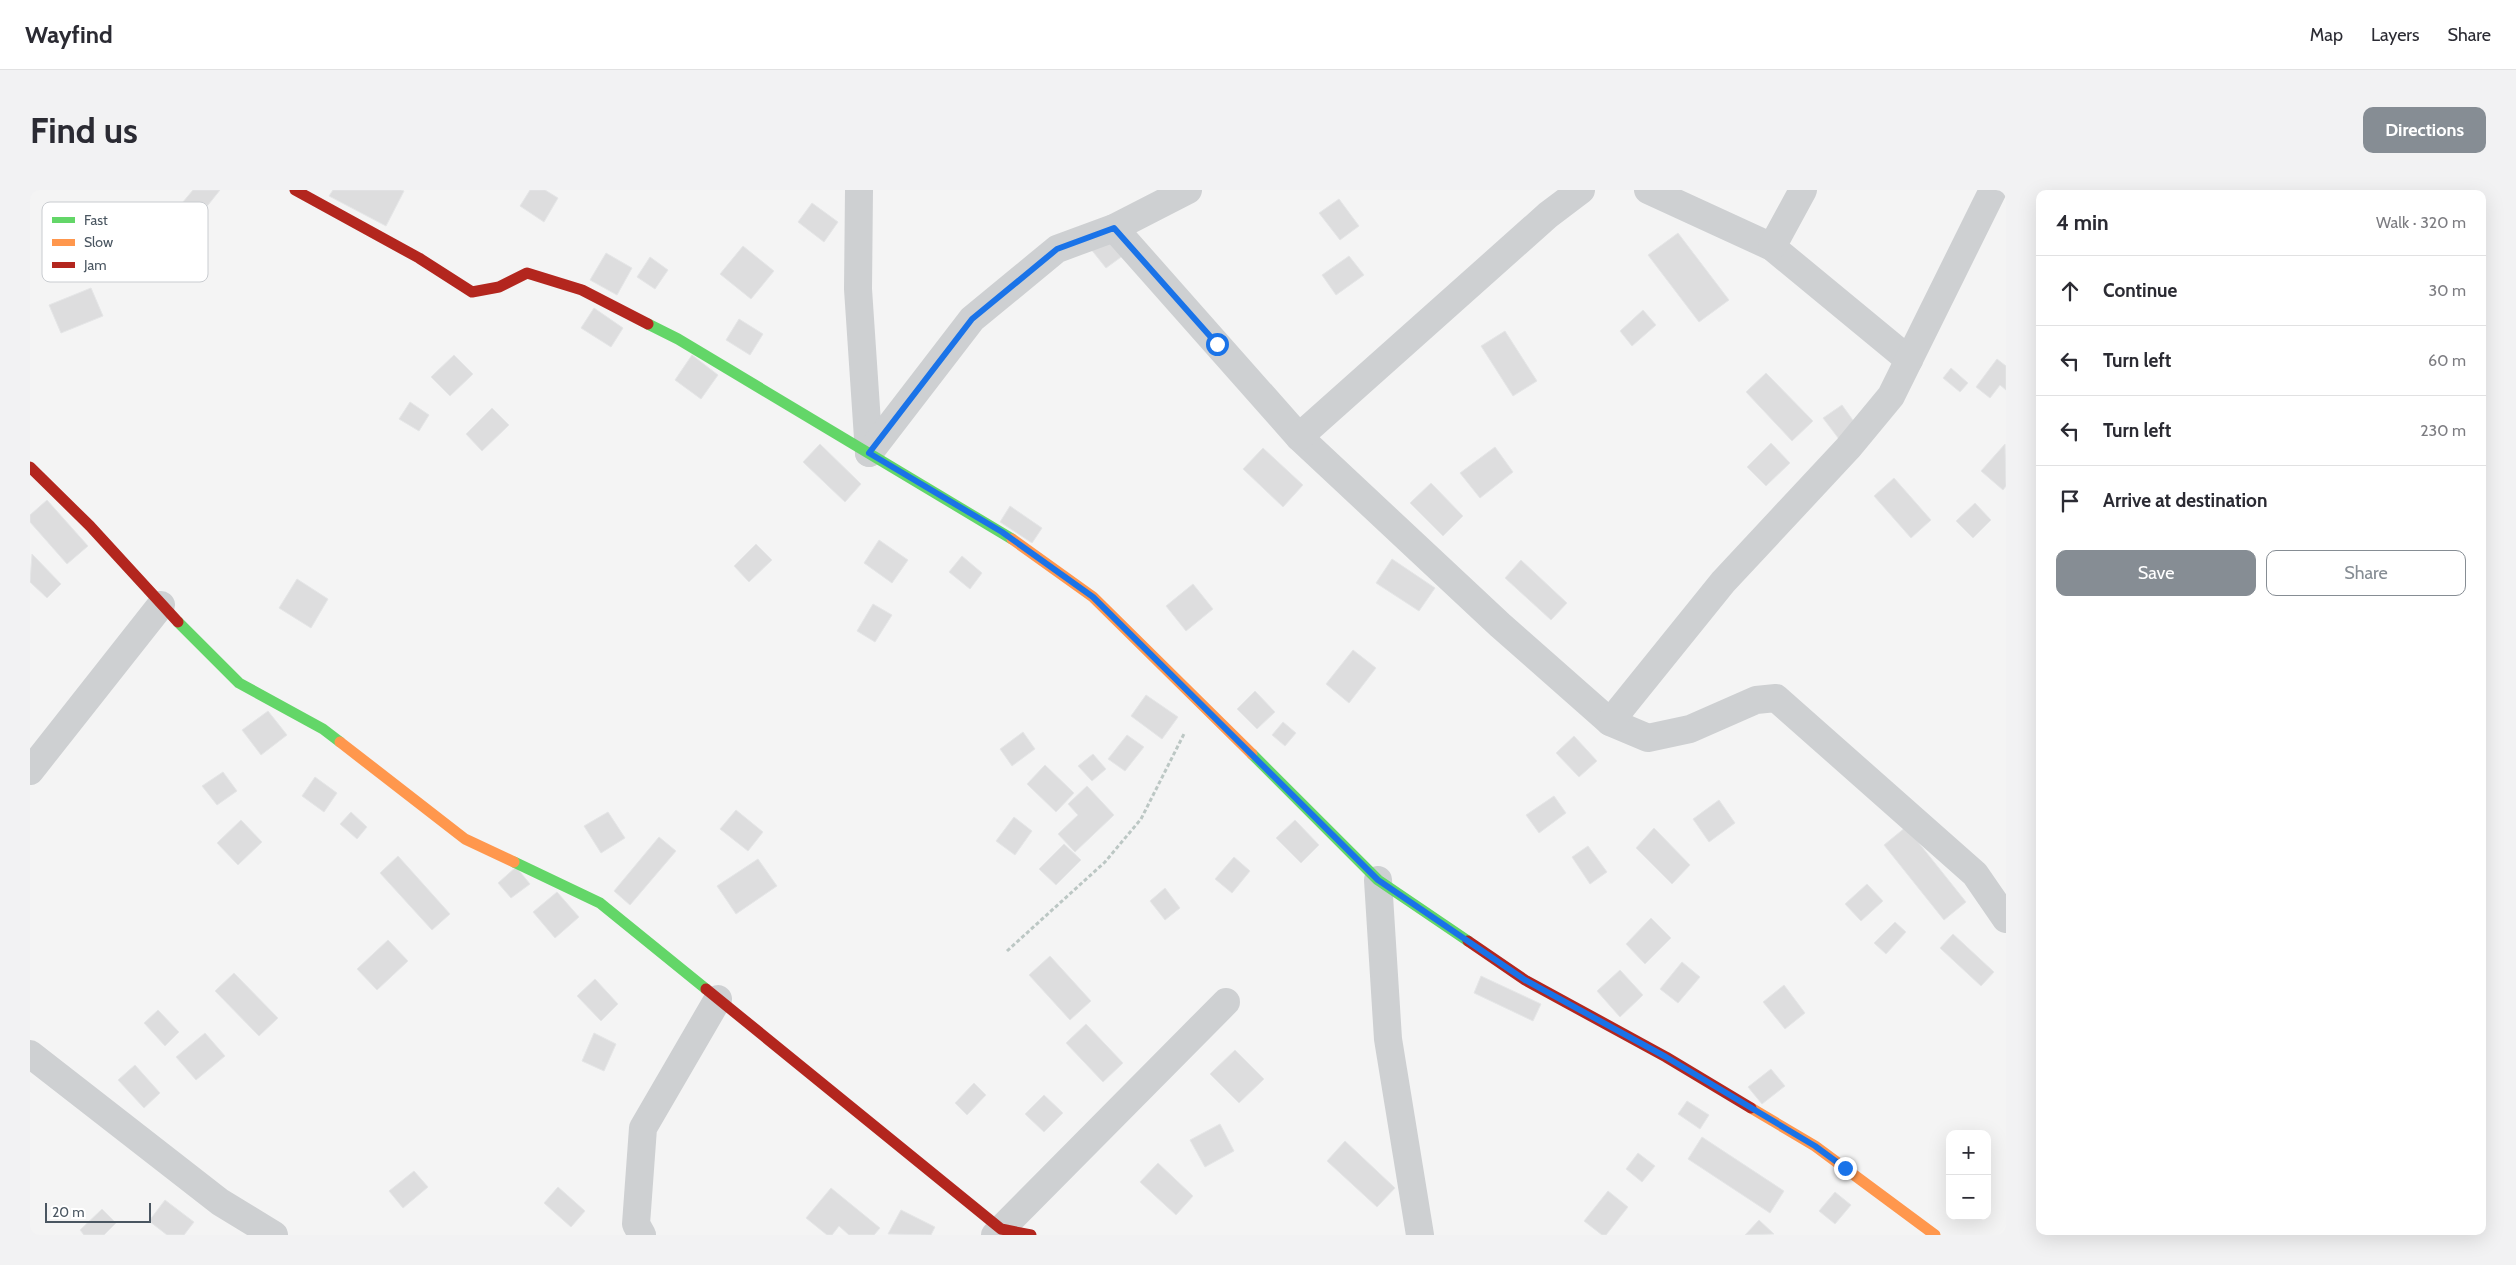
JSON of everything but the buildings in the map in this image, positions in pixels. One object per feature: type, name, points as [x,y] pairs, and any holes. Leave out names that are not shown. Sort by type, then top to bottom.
[{"type":"street","points":[[295,190],[419,258],[472,292],[499,287],[527,273],[582,290],[678,339],[1002,532],[1093,597],[1378,880],[1525,980],[1666,1057],[1815,1146],[1936,1235]]},
{"type":"street","points":[[859,190],[858,289],[869,453]]},
{"type":"street","points":[[869,453],[972,319],[1057,249],[1114,228],[1188,190]]},
{"type":"street","points":[[1299,437],[1548,215],[1581,190]]},
{"type":"street","points":[[1648,190],[1772,247],[1909,360]]},
{"type":"street","points":[[1772,247],[1803,190]]},
{"type":"street","points":[[1610,722],[1723,582],[1855,441],[1892,396],[1993,190]]},
{"type":"street","points":[[1114,228],[1299,437],[1486,612],[1610,722],[1648,738],[1690,729],[1756,700],[1776,698],[1975,874],[2006,919]]},
{"type":"street","points":[[30,467],[90,526],[161,605],[239,683],[323,729],[465,840],[600,903],[998,1232],[1031,1235]]},
{"type":"street","points":[[30,771],[161,605]]},
{"type":"street","points":[[1378,880],[1388,1039],[1420,1235]]},
{"type":"street","points":[[642,1235],[636,1224],[643,1128],[718,999]]},
{"type":"street","points":[[998,1232],[1226,1002]]},
{"type":"street","points":[[30,1054],[220,1202],[274,1235]]},
{"type":"path","points":[[1007,951],[1105,862],[1141,819],[1200,702]]},
{"type":"traffic: fast","points":[[648,324],[678,339],[1012,539]]},
{"type":"traffic: fast","points":[[178,622],[239,683],[323,729],[340,742]]},
{"type":"traffic: fast","points":[[1252,754],[1378,880],[1468,941]]},
{"type":"traffic: fast","points":[[514,862],[600,903],[706,989]]},
{"type":"traffic: slow","points":[[1012,539],[1093,597],[1252,754]]},
{"type":"traffic: slow","points":[[340,742],[465,839],[514,862]]},
{"type":"traffic: slow","points":[[1751,1108],[1815,1146],[1935,1235]]},
{"type":"traffic: jam","points":[[295,190],[419,258],[472,292],[499,287],[527,273],[582,290],[648,324]]},
{"type":"traffic: jam","points":[[30,467],[90,526],[178,622]]},
{"type":"traffic: jam","points":[[1468,941],[1525,980],[1666,1057],[1751,1108]]},
{"type":"traffic: jam","points":[[706,989],[1001,1229],[1031,1235]]},
{"type":"route","points":[[1217,344],[1114,228],[1057,249],[972,319],[920,384],[869,453],[1002,532],[1093,597],[1378,880],[1525,980],[1666,1057],[1815,1146],[1845,1168]]}]
